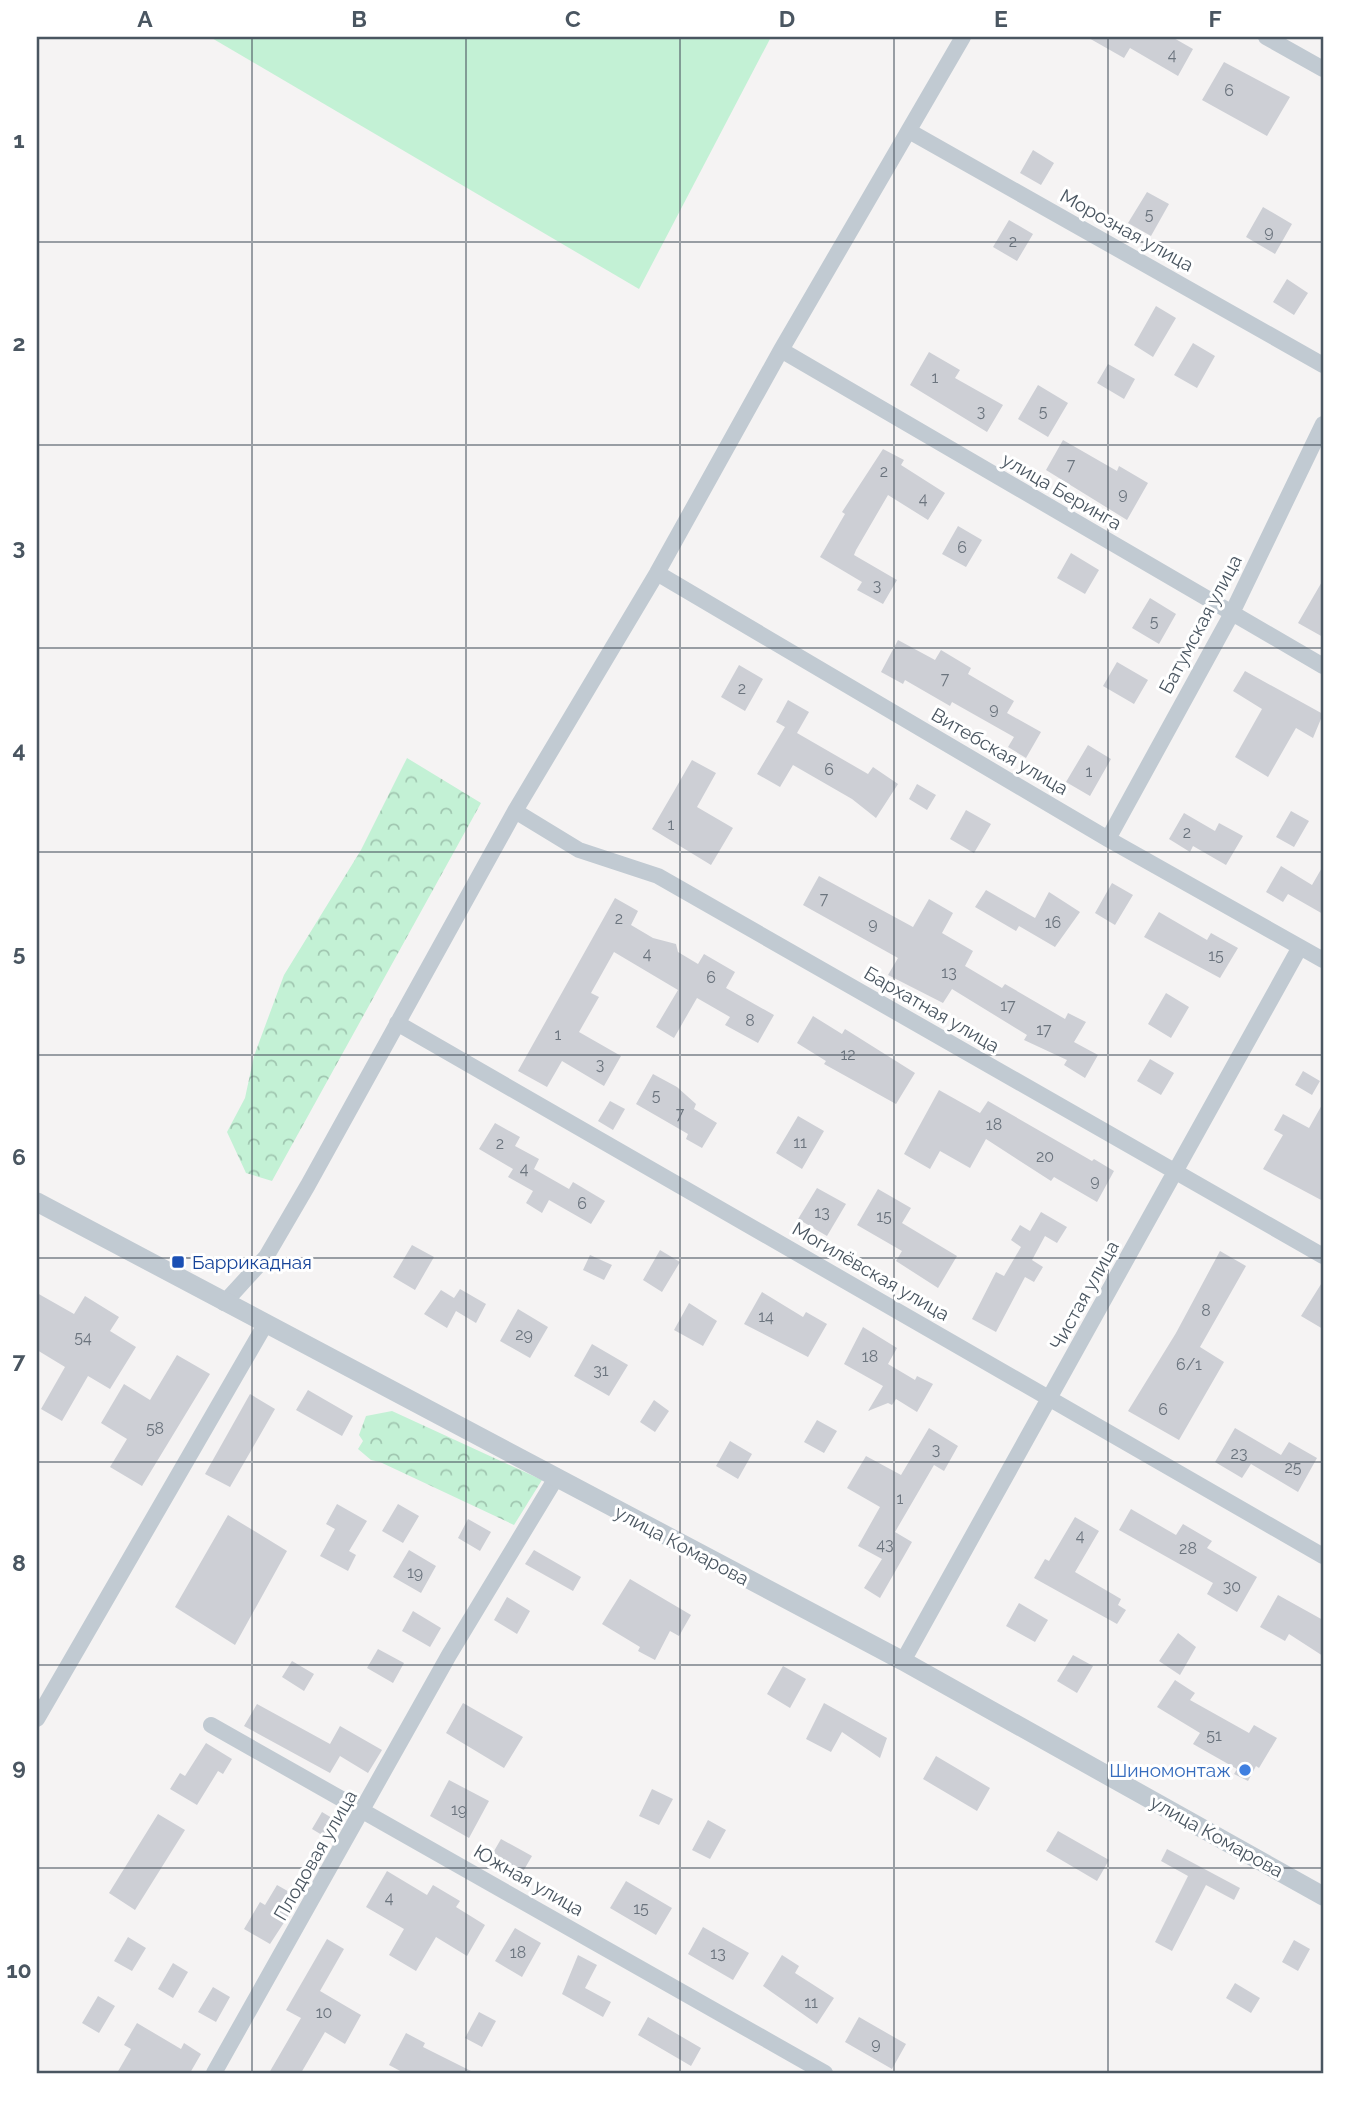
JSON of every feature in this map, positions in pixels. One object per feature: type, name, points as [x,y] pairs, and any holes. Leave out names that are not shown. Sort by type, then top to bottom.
[{"type":"street","points":[[224,1303],[266,1257],[515,811],[657,573],[781,351],[963,37]]},
{"type":"street","points":[[1266,37],[1323,69]]},
{"type":"street","name":"Морозная улица","points":[[909,131],[1323,365]]},
{"type":"street","name":"улица Беринга","points":[[781,351],[1231,615],[1323,666]]},
{"type":"street","name":"Батумская улица","points":[[1108,839],[1231,615],[1323,424]]},
{"type":"street","name":"Витебская улица","points":[[657,573],[1108,839],[1323,960]]},
{"type":"street","name":"Бархатная улица","points":[[515,811],[579,850],[658,876],[1323,1256]]},
{"type":"street","name":"Чистая улица","points":[[903,1661],[1300,947]]},
{"type":"street","name":"Могилёвская улица","points":[[397,1023],[1323,1556]]},
{"type":"street","name":"улица Комарова","points":[[37,1202],[903,1661],[1323,1896]]},
{"type":"street","points":[[37,1719],[265,1325]]},
{"type":"street","name":"Плодовая улица","points":[[214,2073],[365,1810],[449,1655],[556,1478]]},
{"type":"street","name":"Южная улица","points":[[211,1725],[825,2073]]},
{"type":"green space","points":[[210,37],[771,37],[639,289]]},
{"type":"green space","points":[[407,758],[481,803],[272,1181],[246,1173],[227,1132],[245,1098],[254,1056],[284,975],[361,850]]},
{"type":"green space","points":[[392,1411],[542,1480],[514,1525],[371,1460],[358,1449],[363,1441],[359,1435],[366,1416]]},
{"type":"building","points":[[1087,37],[1172,37],[1193,49],[1178,76],[1130,48],[1124,58]]},
{"type":"building","points":[[1224,62],[1290,97],[1267,136],[1202,100]]},
{"type":"building","points":[[1033,150],[1054,163],[1041,185],[1020,173]]},
{"type":"building","points":[[1147,192],[1169,204],[1151,236],[1128,223]]},
{"type":"building","points":[[1263,207],[1292,224],[1275,254],[1246,237]]},
{"type":"building","points":[[1009,220],[1033,234],[1017,261],[993,247]]},
{"type":"building","points":[[1287,279],[1308,293],[1294,315],[1273,302]]},
{"type":"building","points":[[1156,306],[1176,318],[1153,357],[1134,345]]},
{"type":"building","points":[[1193,343],[1215,356],[1197,388],[1174,375]]},
{"type":"building","points":[[929,352],[960,370],[955,378],[1003,405],[987,432],[910,385]]},
{"type":"building","points":[[1108,364],[1135,379],[1124,399],[1097,383]]},
{"type":"building","points":[[1038,385],[1068,403],[1048,437],[1018,419]]},
{"type":"building","points":[[1063,440],[1117,471],[1119,466],[1148,483],[1127,520],[1046,470]]},
{"type":"building","points":[[883,449],[904,460],[901,465],[945,493],[928,520],[888,495],[856,550],[854,555],[897,580],[883,604],[857,590],[862,582],[820,557],[845,514],[842,512]]},
{"type":"building","points":[[958,526],[982,540],[966,567],[942,554]]},
{"type":"building","points":[[1071,553],[1099,570],[1085,594],[1057,578]]},
{"type":"building","points":[[1323,580],[1323,637],[1298,623]]},
{"type":"building","points":[[1150,598],[1176,614],[1159,644],[1132,628]]},
{"type":"building","points":[[898,640],[935,660],[941,650],[971,668],[968,674],[1014,701],[1007,713],[1041,732],[1026,758],[1008,747],[1014,737],[952,702],[950,706],[905,680],[903,684],[881,672]]},
{"type":"building","points":[[1117,662],[1148,680],[1134,704],[1103,686]]},
{"type":"building","points":[[739,665],[763,679],[745,711],[721,697]]},
{"type":"building","points":[[1245,671],[1323,714],[1313,738],[1296,728],[1268,777],[1235,757],[1262,709],[1233,691]]},
{"type":"building","points":[[788,700],[809,712],[797,733],[868,774],[873,767],[898,784],[876,818],[852,799],[793,765],[780,787],[757,774],[785,727],[776,722]]},
{"type":"building","points":[[1088,745],[1111,759],[1090,796],[1066,782]]},
{"type":"building","points":[[692,760],[716,773],[697,807],[733,828],[711,865],[652,829]]},
{"type":"building","points":[[917,784],[936,795],[927,810],[909,799]]},
{"type":"building","points":[[966,810],[991,824],[974,853],[950,839]]},
{"type":"building","points":[[1291,811],[1309,821],[1294,847],[1276,837]]},
{"type":"building","points":[[1184,813],[1215,831],[1219,823],[1243,836],[1226,865],[1193,846],[1190,852],[1169,839]]},
{"type":"building","points":[[1281,866],[1312,885],[1323,866],[1323,914],[1288,894],[1283,902],[1266,892]]},
{"type":"building","points":[[819,876],[913,927],[929,899],[953,913],[942,933],[973,951],[965,966],[1002,988],[1005,984],[1065,1019],[1068,1013],[1086,1022],[1074,1042],[1098,1055],[1085,1078],[1064,1065],[1067,1060],[1024,1040],[1027,1035],[952,989],[943,1003],[888,975],[898,958],[803,905]]},
{"type":"building","points":[[1112,883],[1133,895],[1115,925],[1095,913]]},
{"type":"building","points":[[986,890],[1035,918],[1049,892],[1080,912],[1055,947],[1019,926],[1016,931],[975,907]]},
{"type":"building","points":[[615,898],[638,911],[631,925],[653,938],[676,944],[678,952],[698,964],[704,954],[735,972],[726,988],[774,1015],[758,1043],[725,1025],[730,1017],[697,998],[674,1038],[656,1027],[678,990],[614,952],[591,993],[599,997],[579,1032],[621,1056],[604,1086],[562,1061],[547,1087],[518,1071]]},
{"type":"building","points":[[1159,912],[1207,940],[1211,933],[1238,948],[1220,978],[1144,937]]},
{"type":"building","points":[[1166,993],[1189,1007],[1171,1038],[1148,1024]]},
{"type":"building","points":[[813,1016],[842,1034],[845,1029],[915,1073],[896,1104],[824,1064],[826,1061],[797,1043]]},
{"type":"building","points":[[1150,1059],[1174,1073],[1161,1095],[1137,1081]]},
{"type":"building","points":[[1303,1071],[1320,1081],[1312,1095],[1295,1085]]},
{"type":"building","points":[[653,1074],[677,1087],[696,1104],[694,1109],[717,1123],[702,1148],[686,1139],[688,1134],[636,1104]]},
{"type":"building","points":[[939,1090],[980,1113],[988,1101],[1114,1171],[1097,1202],[1054,1177],[1051,1181],[986,1139],[970,1168],[940,1151],[930,1169],[904,1154]]},
{"type":"building","points":[[610,1101],[625,1109],[613,1130],[598,1121]]},
{"type":"building","points":[[1323,1103],[1323,1201],[1263,1169],[1283,1135],[1274,1130],[1283,1114],[1309,1128]]},
{"type":"building","points":[[798,1116],[824,1131],[802,1169],[776,1153]]},
{"type":"building","points":[[495,1123],[520,1137],[515,1146],[539,1159],[534,1169],[569,1189],[573,1182],[605,1201],[591,1224],[549,1200],[542,1213],[526,1203],[533,1191],[508,1177],[513,1169],[479,1149]]},
{"type":"building","points":[[817,1188],[846,1204],[827,1236],[798,1219]]},
{"type":"building","points":[[878,1189],[911,1208],[902,1223],[957,1256],[938,1288],[896,1261],[902,1251],[857,1225]]},
{"type":"building","points":[[1041,1212],[1067,1227],[1057,1243],[1045,1236],[1032,1260],[1043,1267],[1034,1282],[1025,1277],[996,1332],[972,1319],[996,1272],[1004,1276],[1021,1247],[1011,1240],[1020,1225],[1030,1231]]},
{"type":"building","points":[[412,1245],[434,1257],[415,1290],[393,1277]]},
{"type":"building","points":[[660,1250],[680,1262],[662,1292],[643,1280]]},
{"type":"building","points":[[1220,1251],[1246,1266],[1200,1347],[1224,1362],[1179,1440],[1128,1411],[1176,1333]]},
{"type":"building","points":[[590,1255],[612,1265],[604,1280],[583,1270]]},
{"type":"building","points":[[1323,1281],[1323,1329],[1301,1316]]},
{"type":"building","points":[[460,1289],[486,1304],[476,1323],[456,1311],[447,1328],[424,1314],[441,1290],[454,1298]]},
{"type":"building","points":[[762,1292],[803,1317],[806,1312],[827,1324],[808,1357],[744,1324]]},
{"type":"building","points":[[37,1293],[74,1314],[85,1296],[119,1317],[110,1331],[136,1347],[110,1389],[88,1376],[62,1421],[41,1409],[65,1367],[37,1350]]},
{"type":"building","points":[[689,1303],[717,1321],[703,1346],[674,1330]]},
{"type":"building","points":[[518,1309],[548,1327],[530,1358],[500,1341]]},
{"type":"building","points":[[863,1327],[897,1348],[888,1364],[915,1380],[917,1376],[933,1384],[917,1412],[896,1399],[892,1405],[888,1403],[868,1411],[883,1386],[844,1364]]},
{"type":"building","points":[[592,1344],[628,1365],[609,1396],[574,1376]]},
{"type":"building","points":[[177,1355],[210,1374],[142,1486],[110,1467],[127,1439],[101,1423],[124,1384],[150,1400]]},
{"type":"building","points":[[308,1390],[353,1416],[342,1436],[296,1410]]},
{"type":"building","points":[[250,1394],[275,1409],[230,1487],[205,1474]]},
{"type":"building","points":[[654,1400],[669,1411],[655,1432],[640,1422]]},
{"type":"building","points":[[817,1420],[837,1431],[824,1453],[804,1442]]},
{"type":"building","points":[[929,1428],[958,1446],[944,1471],[934,1465],[895,1532],[912,1542],[880,1598],[864,1588],[882,1559],[858,1546],[880,1507],[847,1488],[866,1456],[901,1475]]},
{"type":"building","points":[[1235,1428],[1281,1455],[1289,1442],[1317,1458],[1298,1492],[1251,1464],[1242,1478],[1215,1462]]},
{"type":"building","points":[[730,1441],[752,1454],[738,1479],[716,1466]]},
{"type":"building","points":[[337,1504],[367,1521],[349,1551],[356,1555],[348,1571],[320,1556],[335,1529],[326,1524]]},
{"type":"building","points":[[398,1504],[419,1516],[403,1543],[382,1531]]},
{"type":"building","points":[[1131,1509],[1176,1535],[1183,1524],[1212,1541],[1207,1548],[1257,1577],[1237,1612],[1207,1594],[1213,1583],[1119,1530]]},
{"type":"building","points":[[228,1515],[287,1551],[235,1645],[175,1607]]},
{"type":"building","points":[[1075,1517],[1099,1531],[1075,1572],[1121,1599],[1118,1605],[1126,1610],[1117,1624],[1034,1578],[1045,1559],[1049,1561]]},
{"type":"building","points":[[468,1519],[491,1532],[480,1551],[458,1538]]},
{"type":"building","points":[[409,1550],[436,1566],[421,1593],[393,1577]]},
{"type":"building","points":[[534,1550],[581,1577],[573,1591],[525,1564]]},
{"type":"building","points":[[630,1579],[691,1615],[679,1636],[670,1631],[655,1660],[638,1651],[640,1647],[602,1624]]},
{"type":"building","points":[[1278,1595],[1323,1620],[1323,1656],[1289,1634],[1285,1641],[1260,1627]]},
{"type":"building","points":[[507,1597],[530,1611],[517,1634],[494,1620]]},
{"type":"building","points":[[1019,1603],[1048,1620],[1035,1642],[1006,1626]]},
{"type":"building","points":[[413,1611],[441,1628],[430,1647],[402,1631]]},
{"type":"building","points":[[1178,1633],[1196,1647],[1180,1675],[1159,1661]]},
{"type":"building","points":[[378,1649],[404,1663],[393,1683],[367,1668]]},
{"type":"building","points":[[1073,1655],[1093,1666],[1077,1693],[1057,1681]]},
{"type":"building","points":[[292,1661],[314,1674],[304,1691],[282,1677]]},
{"type":"building","points":[[783,1666],[806,1679],[790,1708],[767,1694]]},
{"type":"building","points":[[1175,1680],[1195,1693],[1190,1700],[1249,1733],[1254,1725],[1277,1738],[1248,1781],[1234,1774],[1237,1769],[1193,1744],[1200,1733],[1157,1707]]},
{"type":"building","points":[[463,1703],[523,1737],[504,1768],[446,1733]]},
{"type":"building","points":[[824,1703],[887,1738],[880,1758],[842,1732],[831,1752],[806,1739]]},
{"type":"building","points":[[257,1704],[330,1744],[340,1726],[382,1750],[368,1773],[340,1756],[330,1773],[244,1726]]},
{"type":"building","points":[[206,1743],[232,1759],[223,1774],[218,1771],[197,1805],[170,1789],[180,1773],[185,1776]]},
{"type":"building","points":[[936,1756],[990,1788],[977,1811],[923,1779]]},
{"type":"building","points":[[449,1780],[489,1801],[469,1838],[430,1816]]},
{"type":"building","points":[[652,1789],[673,1799],[659,1825],[639,1816]]},
{"type":"building","points":[[322,1812],[342,1824],[332,1841],[312,1829]]},
{"type":"building","points":[[158,1814],[185,1830],[135,1910],[109,1893]]},
{"type":"building","points":[[708,1820],[726,1830],[710,1859],[692,1850]]},
{"type":"building","points":[[1058,1831],[1109,1860],[1097,1881],[1046,1851]]},
{"type":"building","points":[[501,1839],[532,1856],[521,1875],[490,1858]]},
{"type":"building","points":[[1167,1849],[1240,1888],[1234,1900],[1206,1885],[1172,1951],[1155,1942],[1188,1876],[1161,1861]]},
{"type":"building","points":[[387,1871],[427,1895],[433,1885],[460,1901],[456,1907],[485,1925],[467,1956],[436,1937],[416,1971],[389,1955],[404,1929],[366,1907]]},
{"type":"building","points":[[626,1881],[672,1908],[656,1935],[610,1908]]},
{"type":"building","points":[[277,1885],[300,1898],[270,1944],[244,1929],[260,1902],[265,1905]]},
{"type":"building","points":[[703,1927],[749,1953],[733,1980],[688,1954]]},
{"type":"building","points":[[515,1928],[541,1943],[522,1977],[495,1961]]},
{"type":"building","points":[[128,1937],[146,1948],[132,1971],[114,1961]]},
{"type":"building","points":[[327,1939],[344,1949],[320,1991],[361,2015],[345,2044],[325,2032],[301,2073],[269,2073],[301,2018],[286,2010]]},
{"type":"building","points":[[1294,1940],[1310,1949],[1298,1971],[1282,1962]]},
{"type":"building","points":[[578,1955],[597,1965],[585,1988],[611,2002],[603,2017],[562,1994]]},
{"type":"building","points":[[782,1955],[799,1966],[795,1973],[834,1998],[817,2024],[763,1986]]},
{"type":"building","points":[[173,1963],[188,1972],[173,1998],[158,1989]]},
{"type":"building","points":[[1235,1983],[1260,1998],[1251,2013],[1226,1998]]},
{"type":"building","points":[[213,1987],[230,1997],[216,2022],[198,2012]]},
{"type":"building","points":[[98,1996],[115,2006],[99,2033],[82,2023]]},
{"type":"building","points":[[479,2012],[496,2021],[482,2047],[465,2038]]},
{"type":"building","points":[[648,2017],[701,2048],[691,2066],[638,2035]]},
{"type":"building","points":[[859,2017],[906,2044],[892,2069],[845,2042]]},
{"type":"building","points":[[137,2023],[181,2049],[184,2043],[201,2054],[190,2073],[117,2073],[131,2049],[124,2045]]},
{"type":"building","points":[[406,2033],[425,2043],[423,2047],[475,2073],[404,2073],[389,2065]]},
{"type":"place","name":"Баррикадная","points":[[178,1262]]},
{"type":"place","name":"Шиномонтаж","points":[[1245,1770]]}]
